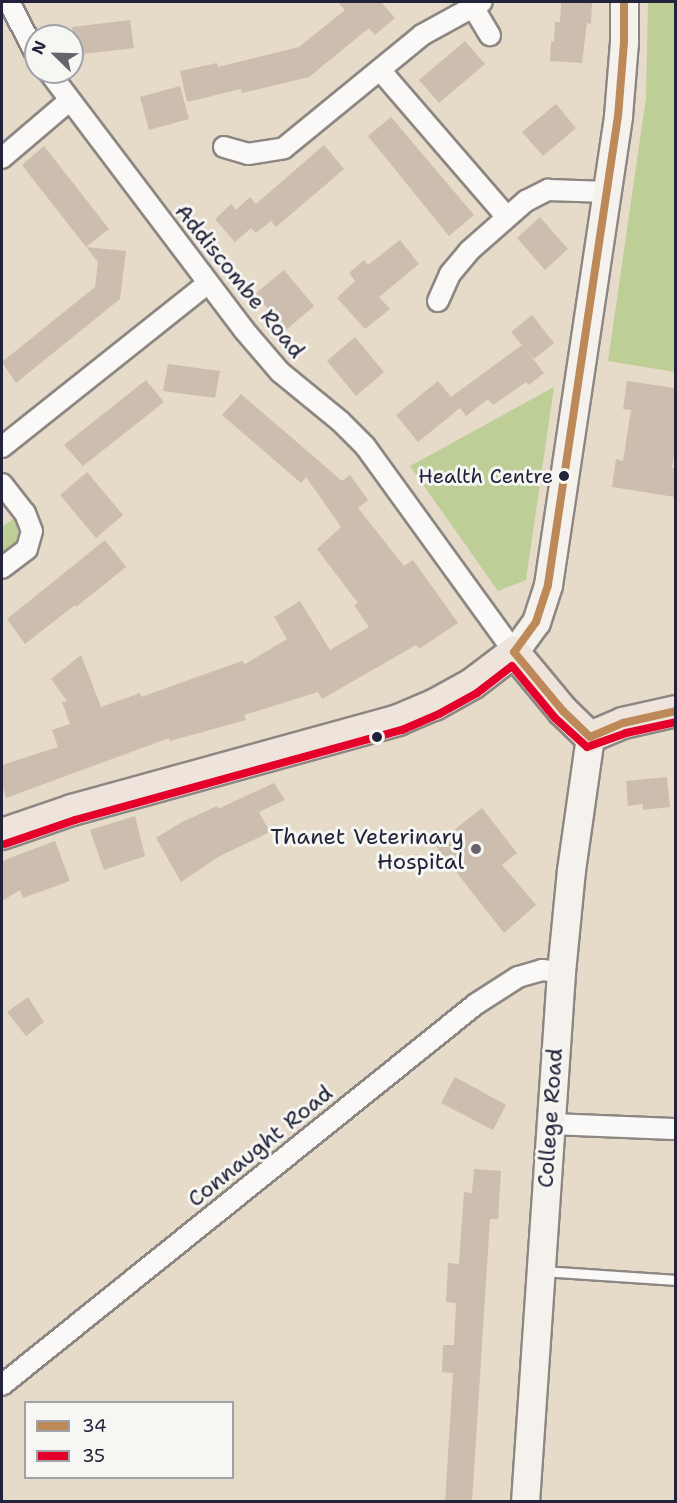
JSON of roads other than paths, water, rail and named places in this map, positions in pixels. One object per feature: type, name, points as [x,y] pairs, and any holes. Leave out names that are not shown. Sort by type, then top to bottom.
[{"type":"main road","points":[[2,834],[72,810],[398,720],[434,705],[472,684],[514,652],[536,622],[549,585],[608,192],[624,42],[624,2]]},
{"type":"main road","points":[[514,652],[563,711],[590,736],[623,723],[675,711]]},
{"type":"main road","name":"College Road","points":[[525,1502],[561,972],[571,870],[590,736]]},
{"type":"street","points":[[9,2],[24,31]]},
{"type":"street","points":[[224,147],[248,154],[284,148],[422,35],[478,4],[490,35]]},
{"type":"street","points":[[380,70],[507,217]]},
{"type":"street","name":"Addiscombe Road","points":[[57,84],[208,283],[279,372],[340,421],[365,446],[514,652]]},
{"type":"street","points":[[2,158],[69,101]]},
{"type":"street","points":[[438,301],[450,274],[469,251],[525,201],[548,190],[608,192]]},
{"type":"street","points":[[2,447],[208,283]]},
{"type":"street","points":[[2,484],[25,513],[32,531],[27,549],[2,568]]},
{"type":"street","name":"Connaught Road","points":[[2,1385],[476,1005],[518,977],[542,970],[561,972]]},
{"type":"street","points":[[549,1124],[675,1129]]},
{"type":"lane","points":[[541,1270],[675,1280]]},
{"type":"place","name":"Health Centre","points":[[564,476]]},
{"type":"place","name":"Thanet Veterinary Hospital","points":[[476,849]]}]
